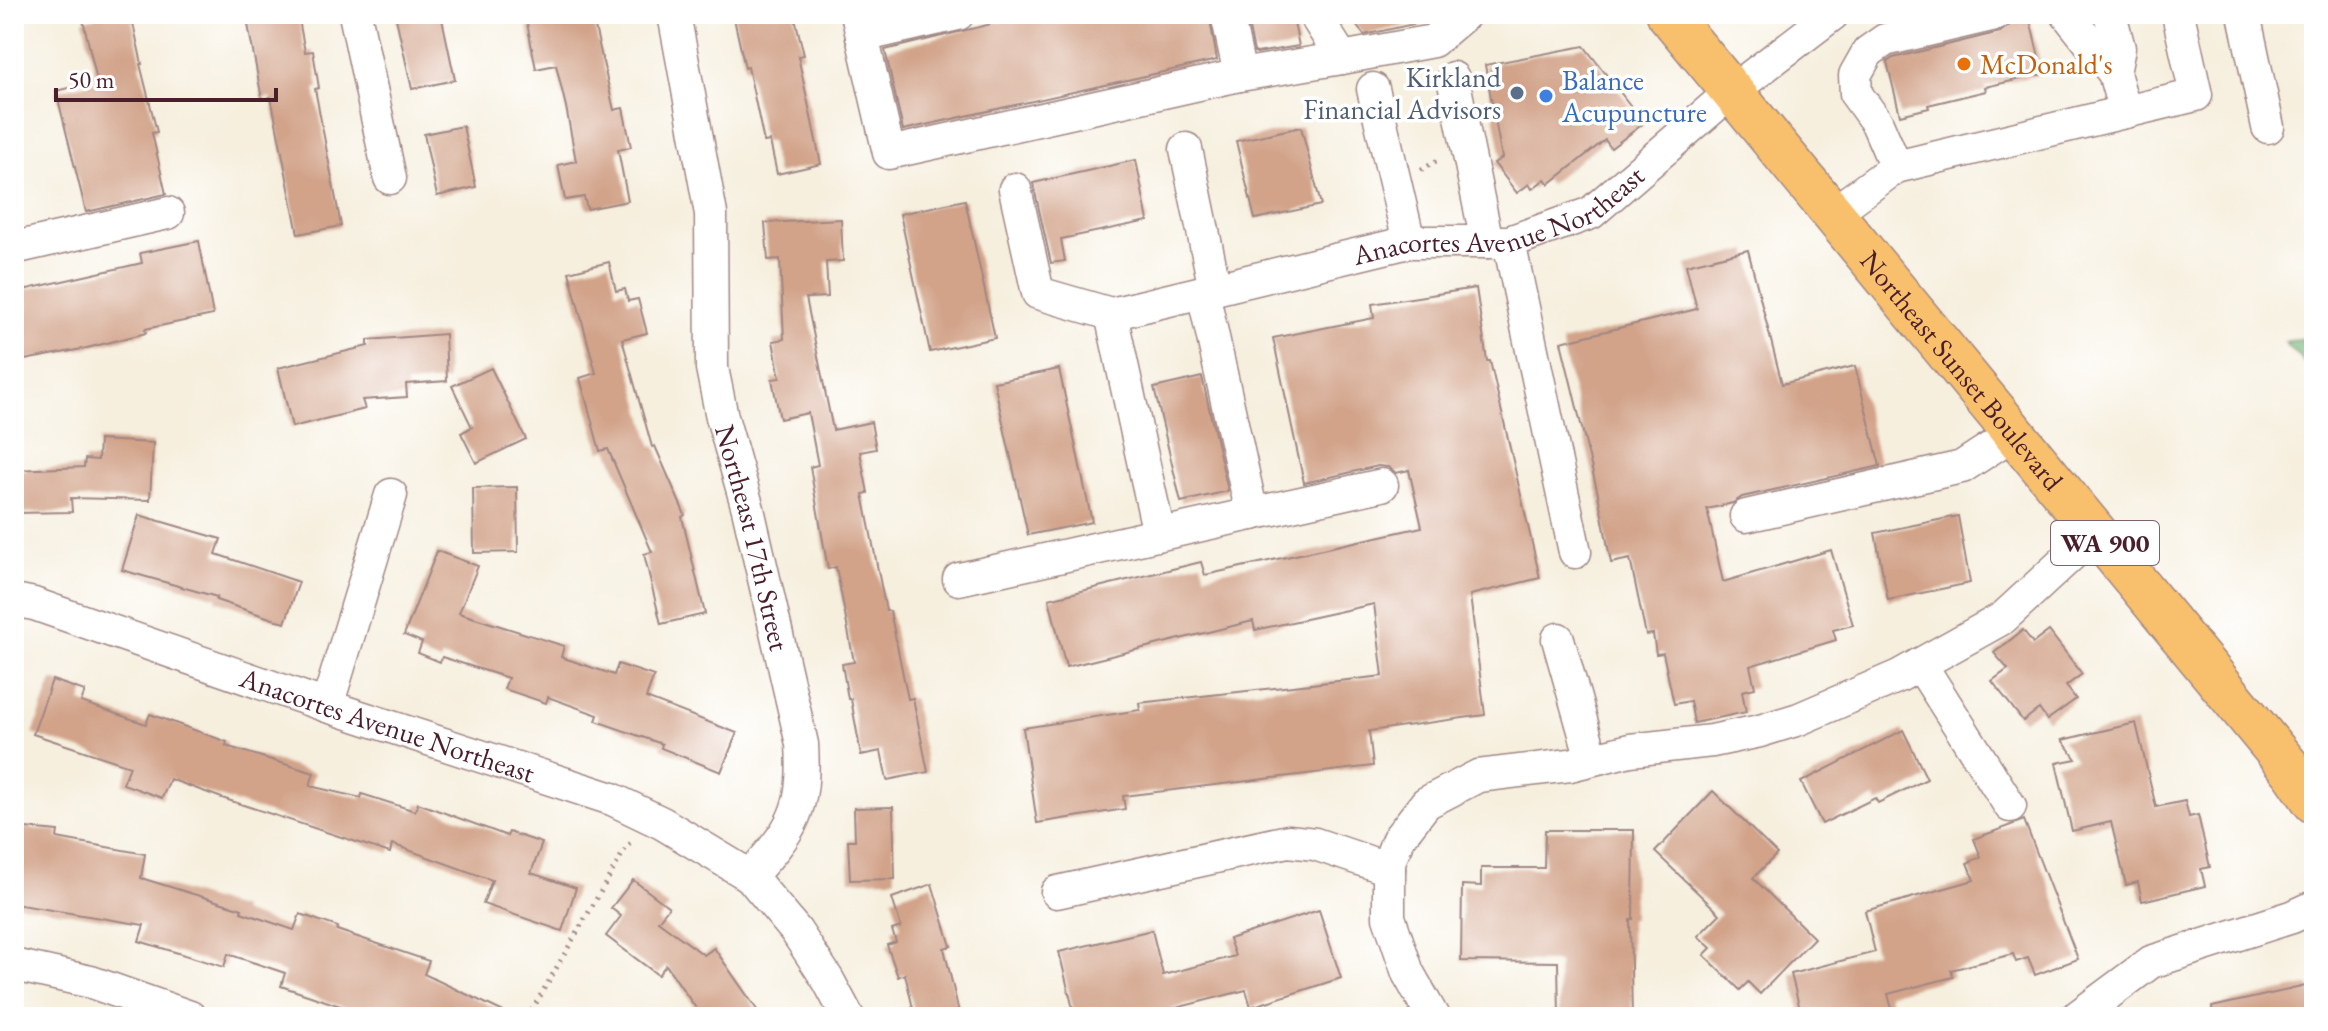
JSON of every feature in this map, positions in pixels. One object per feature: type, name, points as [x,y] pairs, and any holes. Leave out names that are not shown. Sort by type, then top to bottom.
[{"type":"main road","name":"Northeast Sunset Boulevard","points":[[1668,14],[2096,532],[2307,781]]},
{"type":"street","points":[[355,14],[390,178]]},
{"type":"street","name":"Northeast 17th Street","points":[[674,14],[711,214],[712,368],[802,744],[804,771],[793,823],[775,849],[750,876]]},
{"type":"street","points":[[958,14],[859,25],[889,153],[1240,75],[1433,41],[1465,14]]},
{"type":"street","points":[[1227,14],[1240,75]]},
{"type":"street","name":"Anacortes Avenue Northeast","points":[[1111,314],[1409,242],[1498,242],[1591,213],[1731,92],[1833,14]]},
{"type":"street","points":[[1896,167],[1877,123],[1856,94],[1855,75],[1868,52],[1885,40],[1996,14]]},
{"type":"street","points":[[2067,14],[2114,73],[2125,112]]},
{"type":"street","points":[[2110,14],[2119,48],[2114,73]]},
{"type":"street","points":[[1832,214],[1896,167],[2196,95],[2178,14]]},
{"type":"street","points":[[2244,14],[2268,127]]},
{"type":"street","points":[[1318,20],[1342,58]]},
{"type":"street","points":[[1453,78],[1498,242],[1575,552]]},
{"type":"street","points":[[1373,89],[1409,242]]},
{"type":"street","points":[[1186,149],[1209,290],[1252,514]]},
{"type":"street","points":[[1015,189],[1038,293],[1111,314],[1159,534]]},
{"type":"street","points":[[14,248],[168,213]]},
{"type":"street","points":[[1746,516],[1962,467],[2014,433]]},
{"type":"street","points":[[959,579],[1382,485]]},
{"type":"street","points":[[327,706],[391,495]]},
{"type":"street","points":[[1433,1017],[1408,973],[1389,917],[1389,862],[1398,839],[1426,803],[1478,776],[1570,765],[1630,750],[1712,741],[1799,719],[1899,676],[2003,618],[2096,532]]},
{"type":"street","name":"Anacortes Avenue Northeast","points":[[14,600],[34,604],[327,706],[612,799],[662,823],[750,876]]},
{"type":"street","points":[[1558,639],[1592,759]]},
{"type":"street","points":[[1920,664],[2010,806]]},
{"type":"street","points":[[1057,892],[1288,841],[1315,844],[1389,869]]},
{"type":"street","points":[[750,876],[796,931],[848,1017]]},
{"type":"street","points":[[2077,1017],[2151,962],[2292,917],[2314,907]]},
{"type":"street","points":[[14,965],[91,982],[190,1017]]},
{"type":"path","points":[[528,1017],[627,846],[662,823]]},
{"type":"green space","points":[[2314,336],[2314,373],[2285,342]]},
{"type":"building","points":[[95,14],[131,14],[157,132],[152,133],[166,194],[86,212],[56,91],[97,81],[83,20],[96,17]]},
{"type":"building","points":[[246,14],[298,14],[305,52],[313,51],[319,88],[315,89],[341,226],[298,234],[271,97],[262,99]]},
{"type":"building","points":[[395,14],[441,14],[455,80],[412,89]]},
{"type":"building","points":[[543,14],[592,14],[614,110],[623,108],[631,147],[618,150],[628,201],[587,209],[584,197],[565,200],[558,165],[576,161],[566,107],[556,65],[536,69],[526,18]]},
{"type":"building","points":[[733,14],[794,14],[804,55],[798,56],[821,164],[777,174],[770,141],[764,142]]},
{"type":"building","points":[[1032,14],[1209,14],[1217,60],[903,130],[885,50]]},
{"type":"building","points":[[1246,14],[1292,14],[1299,46],[1254,52]]},
{"type":"building","points":[[1347,14],[1426,14],[1427,21],[1364,35]]},
{"type":"building","name":"McDonald's","points":[[2030,20],[2043,74],[1985,87],[1986,91],[1900,115],[1887,62],[2000,32],[2011,24]]},
{"type":"building","points":[[1584,46],[1644,123],[1611,148],[1605,140],[1549,184],[1545,179],[1532,189],[1529,184],[1517,193],[1494,163],[1502,158],[1485,65]]},
{"type":"building","points":[[463,126],[476,187],[437,196],[424,134]]},
{"type":"building","points":[[1301,127],[1321,205],[1255,219],[1236,141]]},
{"type":"building","points":[[1136,160],[1148,221],[1061,239],[1065,261],[1051,263],[1033,183]]},
{"type":"building","points":[[965,200],[995,338],[930,352],[900,214]]},
{"type":"building","points":[[841,219],[843,261],[826,262],[828,297],[806,298],[833,430],[871,422],[876,449],[860,452],[868,493],[863,494],[886,611],[890,611],[908,699],[913,698],[928,772],[887,780],[881,751],[861,755],[851,699],[848,699],[842,664],[854,662],[836,567],[828,569],[810,467],[818,465],[808,413],[780,419],[772,379],[780,378],[773,341],[784,339],[780,259],[768,260],[765,223]]},
{"type":"building","points":[[199,241],[213,315],[145,329],[146,333],[87,348],[14,362],[14,292],[142,263],[140,253]]},
{"type":"building","points":[[1748,250],[1782,384],[1855,366],[1880,466],[1742,497],[1733,503],[1707,509],[1723,582],[1831,550],[1853,625],[1833,630],[1836,640],[1750,666],[1755,688],[1742,691],[1746,712],[1694,723],[1690,701],[1674,704],[1663,653],[1656,654],[1653,634],[1646,635],[1630,559],[1611,563],[1598,494],[1561,342],[1697,309],[1686,265]]},
{"type":"building","points":[[609,262],[616,291],[625,289],[628,301],[638,299],[647,333],[622,339],[652,447],[655,446],[685,515],[682,517],[705,614],[661,624],[644,554],[652,552],[608,449],[600,451],[580,378],[596,373],[569,272]]},
{"type":"building","points":[[1476,288],[1487,361],[1490,361],[1540,578],[1470,595],[1485,715],[1369,731],[1373,766],[1123,796],[1125,809],[1037,823],[1023,728],[1140,710],[1139,703],[1383,676],[1374,604],[1255,630],[1253,621],[1066,667],[1049,599],[1201,562],[1205,575],[1422,527],[1409,470],[1396,473],[1388,467],[1378,466],[1304,483],[1273,338],[1374,318],[1372,304]]},
{"type":"building","points":[[445,334],[447,381],[406,384],[407,397],[362,400],[365,409],[292,427],[278,368],[368,346],[368,340]]},
{"type":"building","points":[[491,368],[526,439],[476,463],[461,433],[472,427],[452,386]]},
{"type":"building","points":[[1059,369],[1092,522],[1028,535],[994,382]]},
{"type":"building","points":[[1202,377],[1228,491],[1181,502],[1154,388]]},
{"type":"building","points":[[99,440],[153,443],[150,500],[71,498],[72,512],[14,513],[14,470],[84,467],[85,459],[98,460]]},
{"type":"building","points":[[517,487],[518,552],[474,553],[473,488]]},
{"type":"building","points":[[139,515],[221,539],[216,554],[299,582],[285,623],[216,600],[217,597],[122,570]]},
{"type":"building","points":[[1958,516],[1970,583],[1888,600],[1875,533]]},
{"type":"building","points":[[437,551],[478,566],[459,613],[564,646],[561,657],[614,675],[618,664],[654,676],[646,698],[737,733],[721,772],[661,748],[662,744],[596,721],[598,715],[548,697],[546,703],[504,689],[508,678],[442,657],[440,662],[418,653],[422,642],[404,635]]},
{"type":"building","points":[[2023,630],[2033,643],[2049,631],[2082,674],[2066,686],[2076,699],[2047,720],[2039,709],[2023,721],[1992,681],[2008,669],[1994,653]]},
{"type":"building","points":[[52,680],[85,691],[81,702],[146,724],[150,714],[227,742],[226,746],[314,773],[310,786],[361,798],[362,794],[415,811],[418,803],[507,836],[509,832],[542,843],[531,873],[576,888],[562,931],[483,904],[492,880],[392,844],[390,853],[170,779],[162,798],[123,784],[130,766],[33,734]]},
{"type":"building","points":[[2136,723],[2156,807],[2185,801],[2189,817],[2198,815],[2210,867],[2201,869],[2205,886],[2142,901],[2138,882],[2126,885],[2111,822],[2072,831],[2056,763],[2076,759],[2062,740]]},
{"type":"building","points":[[1903,730],[1927,779],[1878,803],[1875,798],[1822,824],[1801,782]]},
{"type":"building","points":[[1713,791],[1777,854],[1753,878],[1814,938],[1760,994],[1748,982],[1740,990],[1704,955],[1711,948],[1698,936],[1720,914],[1655,852]]},
{"type":"building","points":[[893,807],[895,879],[850,880],[848,840],[855,840],[854,808]]},
{"type":"building","points":[[2024,820],[2078,959],[2035,975],[2028,958],[2016,962],[2013,954],[1951,970],[1953,977],[1888,994],[1894,1017],[1802,1017],[1791,974],[1875,952],[1865,911],[1974,880],[1967,863],[1981,857],[1974,839]]},
{"type":"building","points":[[14,827],[58,831],[57,838],[145,854],[141,878],[242,909],[241,912],[294,930],[300,914],[429,961],[424,974],[514,1017],[373,1017],[281,986],[285,973],[228,954],[224,967],[139,941],[144,925],[14,904]]},
{"type":"building","points":[[1545,830],[1634,830],[1633,919],[1630,919],[1632,1017],[1559,1017],[1558,962],[1461,961],[1462,885],[1481,886],[1481,868],[1544,868]]},
{"type":"building","points":[[633,880],[669,907],[658,921],[704,955],[714,948],[762,1017],[702,1017],[666,965],[658,975],[606,936],[621,916],[611,908]]},
{"type":"building","points":[[932,884],[951,946],[944,948],[960,1017],[915,1017],[905,974],[898,977],[887,945],[896,942],[892,930],[901,927],[892,898]]},
{"type":"building","points":[[1319,910],[1341,978],[1251,1007],[1246,990],[1172,1009],[1173,1017],[1075,1017],[1059,952],[1152,930],[1163,975],[1235,956],[1229,939]]},
{"type":"building","points":[[2310,985],[2314,1017],[2213,1017],[2212,1007]]},
{"type":"place","name":"McDonald's","points":[[1964,64]]},
{"type":"place","name":"Kirkland Financial Advisors","points":[[1517,93]]},
{"type":"place","name":"Balance Acupuncture","points":[[1546,96]]}]
